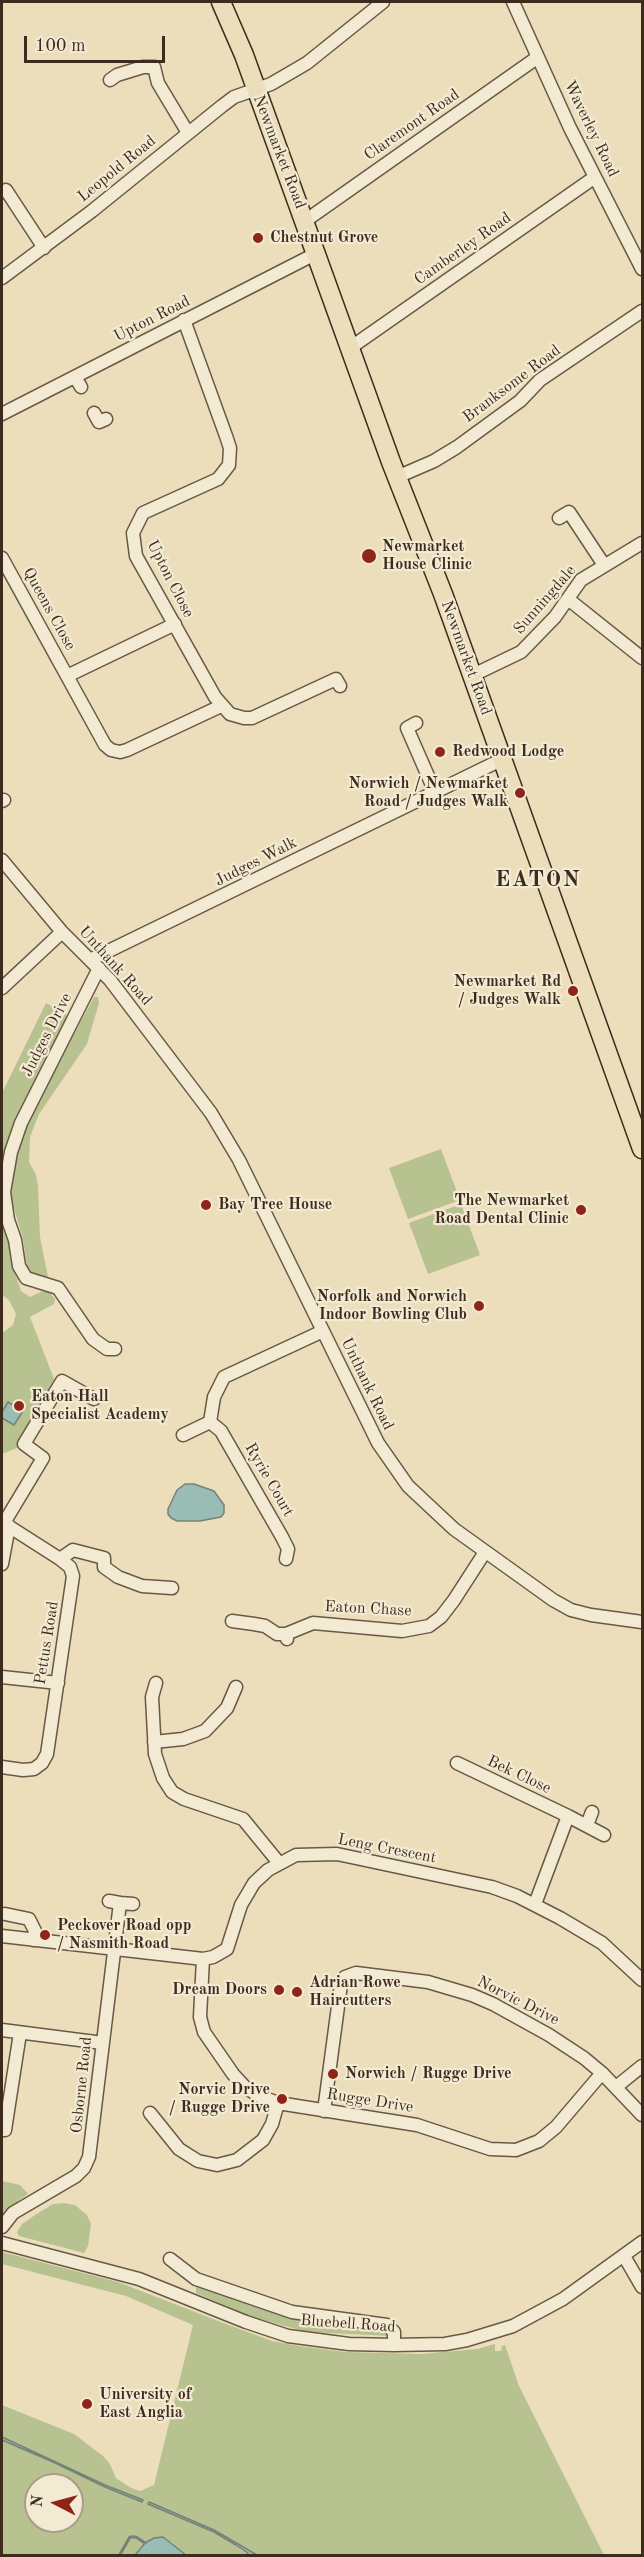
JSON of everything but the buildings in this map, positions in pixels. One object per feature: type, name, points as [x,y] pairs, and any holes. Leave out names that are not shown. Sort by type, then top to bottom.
[{"type":"highway","name":"Newmarket Road","points":[[221,2],[317,253],[642,1149]]},
{"type":"street","name":"Leopold Road","points":[[2,279],[234,97],[271,84],[307,63],[383,2]]},
{"type":"street","name":"Waverley Road","points":[[513,2],[537,57],[642,269]]},
{"type":"street","name":"Claremont Road","points":[[305,221],[537,57]]},
{"type":"street","points":[[110,80],[128,72],[154,67],[158,83],[189,133]]},
{"type":"street","name":"Camberley Road","points":[[350,348],[595,177]]},
{"type":"street","points":[[6,190],[44,248]]},
{"type":"street","name":"Upton Road","points":[[2,414],[78,382],[184,320],[317,253]]},
{"type":"street","name":"Branksome Road","points":[[397,477],[434,461],[457,447],[520,401],[540,380],[642,311]]},
{"type":"street","name":"Upton Close","points":[[184,320],[226,436],[230,456],[229,465],[218,480],[143,513],[136,523],[133,544],[136,556],[221,706]]},
{"type":"street","points":[[569,512],[604,565]]},
{"type":"street","name":"Sunningdale","points":[[471,675],[521,652],[541,634],[568,600],[580,580],[642,543]]},
{"type":"street","name":"Queens Close","points":[[5,557],[67,676],[105,745],[111,750],[120,752],[221,706]]},
{"type":"street","points":[[568,600],[642,658]]},
{"type":"street","points":[[67,676],[175,624]]},
{"type":"street","points":[[221,706],[236,716],[252,718],[336,679]]},
{"type":"street","points":[[408,728],[435,792]]},
{"type":"street","name":"Judges Walk","points":[[94,964],[502,759]]},
{"type":"street","name":"Unthank Road","points":[[2,860],[62,932],[94,964],[166,1052],[211,1113],[239,1160],[322,1331],[378,1443],[391,1464],[423,1502],[484,1552],[545,1596],[571,1610],[642,1622]]},
{"type":"street","points":[[2,987],[62,932]]},
{"type":"street","name":"Judges Drive","points":[[94,964],[21,1124],[11,1152],[4,1192],[19,1266],[26,1278],[58,1288],[93,1339],[107,1349],[115,1348]]},
{"type":"street","points":[[183,1435],[210,1422],[224,1377],[322,1331]]},
{"type":"street","points":[[2,1564],[5,1524],[43,1458],[24,1444],[62,1381],[94,1399]]},
{"type":"street","name":"Ryrie Court","points":[[210,1422],[221,1431],[282,1537],[288,1549],[286,1559]]},
{"type":"street","points":[[5,1524],[60,1559],[73,1550],[104,1558],[104,1567],[118,1577],[142,1586],[167,1584]]},
{"type":"street","name":"Eaton Chase","points":[[232,1622],[265,1626],[279,1637],[313,1623],[402,1631],[429,1626],[441,1617],[454,1600],[484,1552]]},
{"type":"street","name":"Pettus Road","points":[[2,1767],[34,1769],[42,1763],[46,1754],[73,1576],[69,1567],[60,1559]]},
{"type":"street","points":[[2,1677],[58,1683]]},
{"type":"street","points":[[156,1683],[152,1697],[154,1742],[158,1765],[172,1792],[184,1799],[243,1819],[279,1863]]},
{"type":"street","points":[[154,1742],[183,1739],[205,1731],[227,1708],[236,1687]]},
{"type":"street","name":"Bek Close","points":[[457,1763],[604,1835]]},
{"type":"street","points":[[587,1825],[592,1812]]},
{"type":"street","points":[[535,1905],[568,1816]]},
{"type":"street","name":"Leng Crescent","points":[[203,1959],[213,1957],[227,1949],[241,1905],[254,1883],[268,1870],[296,1855],[337,1854],[492,1887],[535,1905],[602,1943],[642,1980]]},
{"type":"street","name":"Osborne Road","points":[[2,2227],[13,2213],[76,2176],[84,2168],[91,2147],[121,1903]]},
{"type":"street","points":[[5,1914],[29,1919],[35,1931],[33,1940]]},
{"type":"street","points":[[2,1936],[203,1959]]},
{"type":"street","name":"Rugge Drive","points":[[203,1959],[200,2018],[204,2032],[233,2074],[245,2087],[259,2096],[278,2103],[417,2125],[490,2149],[516,2150],[539,2141],[556,2127],[602,2073]]},
{"type":"street","name":"Norvic Drive","points":[[324,2111],[341,1984],[345,1977],[356,1973],[428,1983],[472,1995],[549,2035],[602,2073],[642,2115]]},
{"type":"street","points":[[2,2030],[103,2043]]},
{"type":"street","points":[[8,2131],[20,2033]]},
{"type":"street","points":[[616,2087],[642,2066]]},
{"type":"street","points":[[153,2121],[179,2149],[190,2156],[209,2164],[227,2164],[247,2153],[262,2140],[272,2124],[278,2103]]},
{"type":"street","name":"Bluebell Road","points":[[2,2243],[139,2280],[288,2336],[349,2344],[394,2345],[445,2344],[497,2333],[563,2299],[642,2242]]},
{"type":"street","points":[[624,2256],[642,2287]]},
{"type":"street","points":[[170,2259],[196,2279],[292,2312],[382,2323],[394,2332],[394,2345]]},
{"type":"street","points":[[186,2298],[196,2279]]},
{"type":"green space","points":[[94,997],[98,997],[99,1003],[87,1044],[39,1114],[30,1137],[29,1162],[36,1175],[38,1186],[40,1237],[48,1277],[32,1274],[27,1266],[23,1239],[10,1195],[15,1161],[31,1114]]},
{"type":"green space","points":[[46,1003],[70,1017],[13,1124],[2,1166],[2,1093]]},
{"type":"green space","points":[[441,1149],[460,1200],[408,1219],[389,1168]]},
{"type":"green space","points":[[461,1204],[480,1255],[428,1274],[409,1223]]},
{"type":"green space","name":"Eaton Hall Specialist Academy","points":[[2,1209],[11,1242],[14,1270],[21,1291],[30,1297],[43,1291],[50,1293],[55,1299],[54,1304],[30,1317],[54,1379],[17,1448],[2,1454],[2,1418],[14,1425],[8,1402],[2,1412],[2,1333],[13,1325],[16,1314],[9,1300],[2,1295]]},
{"type":"green space","points":[[2,2181],[20,2185],[28,2194],[19,2200],[2,2220]]},
{"type":"green space","points":[[53,2204],[75,2205],[87,2215],[91,2224],[88,2246],[84,2253],[19,2236],[17,2232],[22,2224]]},
{"type":"green space","points":[[2,2252],[118,2282],[272,2341],[299,2346],[345,2352],[421,2354],[477,2349],[495,2344],[495,2351],[501,2351],[502,2346],[505,2345],[519,2386],[604,2555],[186,2556],[171,2542],[140,2547],[135,2555],[2,2555],[2,2405],[74,2434],[103,2456],[110,2464],[116,2478],[131,2488],[140,2491],[154,2485],[193,2325],[126,2296],[2,2264]]},
{"type":"green space","points":[[196,2285],[208,2286],[241,2302],[293,2316],[383,2327],[391,2336],[307,2332],[252,2317],[196,2293]]},
{"type":"water","points":[[8,1402],[23,1411],[14,1425],[2,1418],[2,1412]]},
{"type":"water","points":[[185,1484],[194,1484],[214,1491],[224,1505],[224,1513],[221,1517],[200,1521],[177,1521],[171,1518],[168,1509],[177,1490]]},
{"type":"water","points":[[2,2437],[79,2473],[76,2473],[2,2440]]},
{"type":"water","points":[[84,2475],[143,2500],[142,2502],[105,2487]]},
{"type":"water","points":[[149,2502],[214,2530],[257,2555],[247,2555],[248,2553],[214,2532],[148,2504]]},
{"type":"water","points":[[163,2537],[186,2555],[135,2555],[145,2543],[154,2538]]},
{"type":"waterway","points":[[119,2556],[130,2537],[136,2537],[145,2543]]},
{"type":"place","name":"Chestnut Grove","points":[[258,238]]},
{"type":"place","name":"Newmarket House Clinic","points":[[369,556]]},
{"type":"place","name":"Redwood Lodge","points":[[440,752]]},
{"type":"place","name":"Norwich / Newmarket Road / Judges Walk","points":[[520,793]]},
{"type":"place","name":"Newmarket Rd / Judges Walk","points":[[573,991]]},
{"type":"place","name":"Bay Tree House","points":[[206,1205]]},
{"type":"place","name":"The Newmarket Road Dental Clinic","points":[[581,1210]]},
{"type":"place","name":"Norfolk and Norwich Indoor Bowling Club","points":[[479,1306]]},
{"type":"place","name":"Eaton Hall Specialist Academy","points":[[19,1406]]},
{"type":"place","name":"Peckover Road opp / Nasmith Road","points":[[45,1935]]},
{"type":"place","name":"Dream Doors","points":[[279,1990]]},
{"type":"place","name":"Adrian Rowe Haircutters","points":[[297,1992]]},
{"type":"place","name":"Norwich / Rugge Drive","points":[[333,2074]]},
{"type":"place","name":"Norvic Drive / Rugge Drive","points":[[282,2099]]},
{"type":"place","name":"University of East Anglia","points":[[87,2404]]},
{"type":"district","name":"EATON","points":[[538,880]]}]
